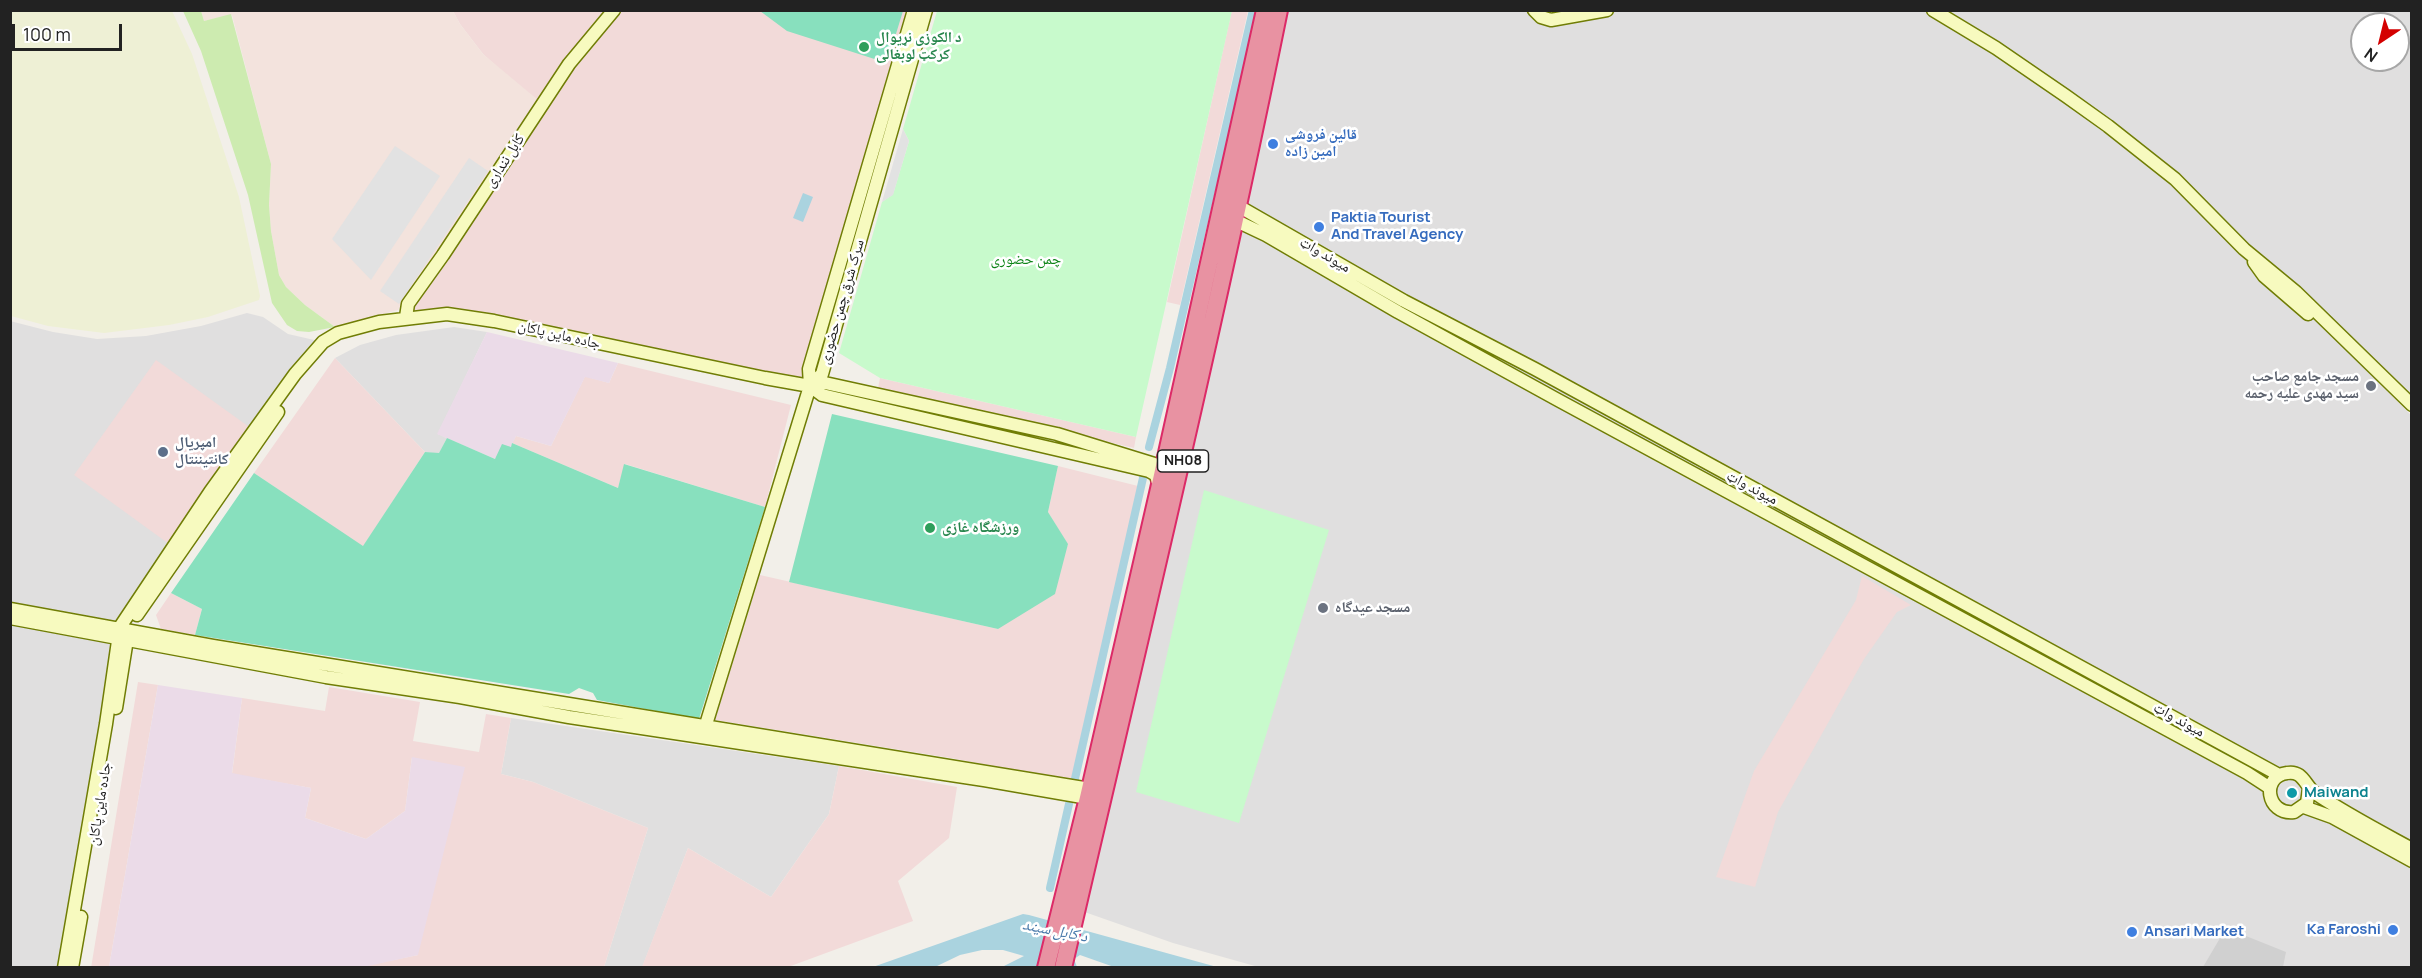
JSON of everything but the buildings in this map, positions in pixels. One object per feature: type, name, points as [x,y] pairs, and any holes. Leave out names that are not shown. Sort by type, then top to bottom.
[{"type":"highway","name":"NH08","points":[[1046,968],[1064,923],[1164,543],[1182,463],[1230,210],[1265,10]]},
{"type":"highway","name":"NH08","points":[[1063,968],[1064,923],[1089,794],[1164,467],[1279,10]]},
{"type":"highway","points":[[1146,547],[1164,543]]},
{"type":"main road","name":"کابل ننداری","points":[[406,317],[408,304],[569,64],[614,10]]},
{"type":"main road","name":"سرک شرق چمن حضوری","points":[[810,386],[809,369],[914,10]]},
{"type":"main road","name":"سرک شرق چمن حضوری","points":[[810,386],[822,374],[926,10]]},
{"type":"main road","points":[[1534,10],[1541,17],[1551,20],[1607,10]]},
{"type":"main road","points":[[1934,10],[1996,48],[2108,126],[2175,179],[2244,249],[2296,292],[2412,405]]},
{"type":"main road","name":"میوند واټ","points":[[1230,210],[1536,369],[2279,775]]},
{"type":"main road","name":"میوند واټ","points":[[1230,210],[1548,394],[2030,654],[2247,773],[2270,788]]},
{"type":"main road","points":[[2244,249],[2264,276],[2313,319],[2412,416]]},
{"type":"main road","name":"جاده ماین پاکان","points":[[72,968],[123,634],[217,483],[322,342],[338,333],[379,322],[406,317],[447,314],[494,321],[810,386]]},
{"type":"main road","points":[[810,386],[825,383],[1057,434],[1164,467],[1182,463]]},
{"type":"main road","points":[[810,386],[822,395],[1149,471],[1156,475],[1159,489]]},
{"type":"main road","points":[[704,731],[810,386]]},
{"type":"main road","points":[[10,609],[123,634]]},
{"type":"main road","points":[[10,618],[213,646],[704,731],[996,772],[1089,794]]},
{"type":"main road","points":[[64,968],[123,634]]},
{"type":"main road","points":[[2299,774],[2304,778],[2309,789],[2309,799],[2304,807],[2294,812],[2280,810],[2271,800],[2270,788],[2279,775],[2299,774]]},
{"type":"main road","points":[[2309,789],[2337,808],[2412,849]]},
{"type":"main road","points":[[2304,807],[2332,817],[2412,861]]},
{"type":"shaded area","points":[[1232,10],[1248,11],[1180,305],[1167,302]]},
{"type":"shaded area","points":[[1534,10],[1541,17],[1607,10],[2411,11],[2411,405],[2331,325],[2308,313],[2411,415],[2411,967],[1262,968],[1173,943],[1076,909],[1279,11]]},
{"type":"shaded area","points":[[201,11],[453,11],[483,54],[538,100],[398,310],[335,327],[305,305],[286,287],[279,275],[271,231],[269,205],[271,164],[232,15],[204,21]]},
{"type":"shaded area","points":[[453,11],[926,11],[822,374],[810,386],[494,321],[406,317],[543,104],[514,83],[483,54]]},
{"type":"shaded area","points":[[903,129],[909,141],[893,195],[882,202]]},
{"type":"shaded area","points":[[395,146],[440,176],[371,280],[332,239]]},
{"type":"shaded area","points":[[469,158],[488,171],[399,304],[380,291]]},
{"type":"shaded area","points":[[247,313],[263,317],[288,334],[323,342],[120,627],[11,609],[10,321],[53,332],[97,339],[146,336],[201,326]]},
{"type":"shaded area","points":[[454,327],[487,332],[438,434],[447,438],[439,454],[425,452],[335,358],[360,345],[396,335]]},
{"type":"shaded area","points":[[487,332],[618,363],[609,383],[585,377],[551,446],[516,436],[511,447],[495,459],[437,434]]},
{"type":"shaded area","points":[[335,358],[425,452],[363,547],[254,473]]},
{"type":"shaded area","name":"امپریال کانتیننتال","points":[[156,360],[252,429],[169,544],[74,475]]},
{"type":"shaded area","points":[[618,363],[791,405],[765,507],[625,464],[618,488],[512,443],[516,436],[551,446],[585,376],[609,383]]},
{"type":"shaded area","points":[[880,378],[1136,437],[1134,448],[878,388]]},
{"type":"shaded area","points":[[1058,466],[1138,486],[1071,781],[951,758],[715,720],[760,575],[998,629],[1068,545],[1048,512]]},
{"type":"shaded area","points":[[1862,576],[1911,605],[1897,612],[1864,659],[1778,812],[1755,887],[1716,877],[1754,771],[1856,600]]},
{"type":"shaded area","points":[[171,593],[202,609],[195,635],[161,629],[156,615]]},
{"type":"shaded area","points":[[10,618],[118,638],[64,967],[11,967]]},
{"type":"shaded area","points":[[138,682],[158,685],[109,967],[91,968]]},
{"type":"shaded area","points":[[158,685],[242,698],[232,773],[311,788],[305,818],[366,839],[405,811],[412,757],[465,767],[418,955],[359,968],[109,967]]},
{"type":"shaded area","points":[[329,687],[420,702],[413,741],[479,752],[486,714],[511,718],[501,774],[533,782],[648,828],[604,967],[359,967],[418,955],[412,757],[405,811],[366,839],[305,818],[311,788],[232,774],[242,698],[325,711]]},
{"type":"shaded area","points":[[511,718],[839,766],[829,814],[771,897],[688,848],[642,968],[604,967],[648,828],[533,782],[501,774]]},
{"type":"shaded area","points":[[839,766],[957,787],[949,838],[898,881],[913,921],[788,967],[642,967],[688,848],[771,897],[829,814]]},
{"type":"shaded area","points":[[2226,928],[2286,952],[2283,967],[2203,967]]},
{"type":"green space","points":[[10,11],[172,11],[192,54],[239,197],[259,300],[208,317],[169,325],[104,333],[48,326],[11,316]]},
{"type":"green space","points":[[183,11],[201,11],[204,21],[231,14],[271,164],[269,205],[279,275],[286,287],[305,305],[335,327],[309,332],[297,331],[287,325],[272,303],[248,195],[201,51]]},
{"type":"green space","name":"د الکوزی نړیوال کرکټ لوبغالی","points":[[760,11],[903,11],[887,63],[787,31]]},
{"type":"green space","name":"چمن حضوری","points":[[937,11],[1232,11],[1136,437],[880,378],[839,353],[882,202],[893,194],[909,141],[903,129]]},
{"type":"green space","name":"ورزشگاه غازی","points":[[832,414],[1058,466],[1048,512],[1068,544],[1055,594],[998,629],[789,582]]},
{"type":"green space","points":[[447,438],[495,459],[502,444],[511,447],[512,443],[618,488],[624,464],[765,507],[699,719],[597,700],[593,693],[579,688],[569,694],[195,635],[202,609],[171,593],[254,473],[363,546],[425,452],[439,453]]},
{"type":"green space","points":[[1204,490],[1329,530],[1239,823],[1136,792]]},
{"type":"water","points":[[803,193],[813,197],[803,222],[793,218]]},
{"type":"water","name":"د کابل سيند","points":[[1023,914],[1217,967],[1114,967],[1080,955],[1074,959],[1077,967],[1002,967],[1024,956],[1003,950],[982,950],[960,955],[935,967],[870,968]]},
{"type":"waterway","points":[[1149,447],[1170,368],[1253,10]]},
{"type":"waterway","points":[[1074,783],[1143,478]]},
{"type":"waterway","points":[[1050,888],[1069,804]]},
{"type":"place","name":"د الکوزی نړیوال کرکټ لوبغالی","points":[[864,47]]},
{"type":"place","name":"قالین فروشی امین زاده","points":[[1273,144]]},
{"type":"place","name":"Paktia Tourist And Travel Agency","points":[[1319,227]]},
{"type":"place","name":"مسجد جامع صاحب سید مهدی علیه رحمه","points":[[2371,386]]},
{"type":"place","name":"امپریال کانتیننتال","points":[[163,452]]},
{"type":"place","name":"ورزشگاه غازی","points":[[930,528]]},
{"type":"place","name":"مسجد عیدگاه","points":[[1323,608]]},
{"type":"place","name":"Maiwand","points":[[2292,793]]},
{"type":"place","name":"Ka Faroshi","points":[[2393,930]]},
{"type":"place","name":"Ansari Market","points":[[2132,932]]}]
